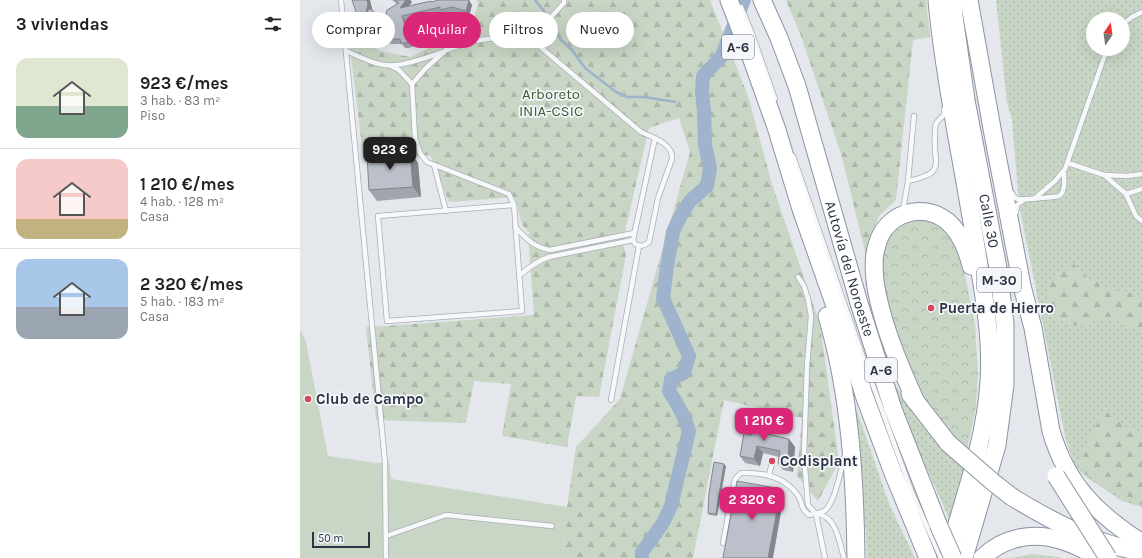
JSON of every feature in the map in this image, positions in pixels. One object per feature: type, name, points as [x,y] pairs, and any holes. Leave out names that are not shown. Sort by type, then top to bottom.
[{"type":"highway","name":"Autovía del Noroeste","points":[[719,0],[764,93]]},
{"type":"highway","name":"Autovía del Noroeste","points":[[729,0],[764,93],[769,124],[775,142],[791,178],[864,395],[893,473],[933,546],[953,558]]},
{"type":"highway","name":"Autovía del Noroeste","points":[[762,0],[801,85],[826,188],[859,303],[893,409],[933,546]]},
{"type":"highway","name":"A-6","points":[[775,0],[788,32],[801,85]]},
{"type":"highway","name":"Calle 30","points":[[937,0],[946,82],[981,272],[990,342],[988,400],[980,442],[947,558]]},
{"type":"highway","name":"Calle 30","points":[[953,0],[966,100],[998,268],[1005,324],[1005,385],[996,445],[964,558]]},
{"type":"highway","points":[[969,0],[1022,286],[1042,436],[1056,476],[1108,558]]},
{"type":"highway","points":[[764,93],[763,126],[832,331],[847,404],[856,525],[860,558]]},
{"type":"highway","points":[[916,402],[894,354],[888,337],[881,313],[874,264],[877,244],[884,228],[893,220],[903,213],[920,211],[938,216],[946,221],[960,236],[967,250],[990,342]]},
{"type":"highway","points":[[834,212],[854,255],[873,318],[887,354],[901,383],[948,443],[1012,497],[1042,515],[1074,531],[1120,547],[1142,552]]},
{"type":"highway","points":[[1022,286],[1033,328],[1051,431],[1056,447],[1070,476],[1088,499],[1099,510],[1118,520],[1138,535]]},
{"type":"highway","points":[[821,300],[836,363],[841,406],[845,455],[844,558]]},
{"type":"highway","points":[[856,525],[856,558]]},
{"type":"highway","points":[[982,558],[992,548],[1005,542],[1031,536],[1063,541],[1102,558]]},
{"type":"highway","points":[[991,558],[1005,548],[1032,542],[1047,543],[1061,547],[1082,558]]},
{"type":"lane","points":[[341,0],[385,462],[386,558]]},
{"type":"lane","points":[[556,12],[564,3],[564,0]]},
{"type":"lane","points":[[738,0],[751,31],[764,93],[777,105]]},
{"type":"lane","points":[[1130,20],[1142,12]]},
{"type":"lane","points":[[346,51],[362,58],[397,66],[472,41],[489,39]]},
{"type":"lane","points":[[542,48],[641,132],[655,138],[671,150],[673,155],[658,198],[649,242],[644,246],[639,246],[635,244],[633,240],[634,233],[655,138]]},
{"type":"lane","points":[[412,84],[426,68],[446,50]]},
{"type":"lane","points":[[1035,198],[1064,172],[1106,56]]},
{"type":"lane","points":[[389,65],[399,70],[412,84],[416,138],[420,153],[427,162],[509,194],[514,206],[522,311],[387,321],[378,216],[514,206]]},
{"type":"lane","points":[[908,181],[923,178],[935,170],[937,164],[934,142],[936,124],[944,115],[943,102]]},
{"type":"lane","points":[[903,213],[908,181],[914,116]]},
{"type":"lane","points":[[993,134],[1003,160]]},
{"type":"lane","points":[[791,148],[866,366],[933,546]]},
{"type":"lane","points":[[1068,163],[1104,175],[1127,176],[1142,174]]},
{"type":"lane","points":[[434,165],[446,211]]},
{"type":"lane","points":[[1011,187],[1014,198],[1024,200],[1035,198],[1055,198],[1063,192],[1064,172]]},
{"type":"lane","points":[[1104,175],[1126,194],[1136,216],[1142,221]]},
{"type":"lane","points":[[1055,181],[1064,186]]},
{"type":"lane","points":[[1126,194],[1142,189]]},
{"type":"lane","points":[[1016,216],[1016,208],[1024,200]]},
{"type":"lane","points":[[515,227],[529,241],[542,248],[550,250],[634,233]]},
{"type":"lane","points":[[1018,235],[1018,265]]},
{"type":"lane","points":[[519,276],[540,260],[549,257],[633,240]]},
{"type":"lane","points":[[611,400],[639,246]]},
{"type":"lane","points":[[798,277],[804,286],[811,316],[807,366],[804,456],[808,505],[816,514],[825,558]]},
{"type":"lane","points":[[816,514],[824,511],[830,505],[845,455]]},
{"type":"lane","points":[[769,476],[772,463]]},
{"type":"lane","points":[[723,543],[735,479],[741,473],[756,472],[786,482],[800,499],[803,508],[809,515],[822,514],[828,518],[833,525],[844,558]]},
{"type":"lane","points":[[386,536],[446,515],[552,526]]},
{"type":"green space","name":"Arboreto INIA-CSIC","points":[[477,0],[710,0],[748,96],[772,184],[820,324],[839,462],[818,501],[797,476],[802,418],[724,400],[693,558],[563,558],[567,507],[576,447],[620,399],[690,152],[679,118],[649,128],[626,227],[624,248],[626,255],[599,397],[576,396],[567,447],[502,436],[511,384],[474,381],[466,423],[376,420],[366,327],[534,315],[528,234],[530,233],[522,225],[515,197],[449,202],[430,155],[364,162],[350,48],[376,48],[380,51],[411,57],[428,48],[481,48],[481,12],[476,12],[478,5]]},
{"type":"green space","points":[[786,0],[926,0],[930,37],[913,40],[896,200],[879,216],[870,237],[868,254],[866,256],[842,157],[801,36]]},
{"type":"green space","points":[[996,0],[1142,0],[1142,507],[1122,501],[1085,476],[1075,466],[1066,441],[1019,204],[1012,120],[1007,103]]},
{"type":"green space","points":[[916,216],[925,218],[948,229],[958,246],[964,270],[975,325],[978,375],[976,407],[967,450],[952,437],[917,391],[894,339],[880,263],[890,228]]},
{"type":"green space","points":[[1073,263],[1090,280],[1097,281],[1112,291],[1133,293],[1142,300],[1142,333],[1116,321],[1102,320],[1079,326],[1055,320],[1050,306],[1048,288],[1054,279]]},
{"type":"green space","name":"Club de Campo","points":[[300,329],[306,342],[328,456],[376,463],[389,462],[391,479],[567,507],[563,558],[300,558]]},
{"type":"green space","points":[[894,384],[938,444],[967,472],[952,525],[918,449]]},
{"type":"green space","points":[[849,388],[890,506],[915,558],[867,558],[866,533]]},
{"type":"green space","points":[[1105,408],[1112,418],[1138,433],[1142,437],[1142,505],[1123,498],[1087,475],[1077,464]]},
{"type":"green space","points":[[1033,554],[1059,557],[1061,558],[1011,558]]},
{"type":"building","points":[[352,0],[367,0],[368,4],[366,12],[356,12]]},
{"type":"building","points":[[395,0],[406,0],[400,8],[439,0],[469,0],[466,11],[452,7],[440,10],[440,7],[419,12],[403,12],[403,43],[401,43],[400,39],[395,39],[395,12],[387,12],[387,10],[399,3]]},
{"type":"building","points":[[370,8],[374,12],[367,12]]},
{"type":"building","points":[[410,152],[413,187],[369,190],[367,155]]},
{"type":"building","points":[[754,414],[763,416],[759,432],[789,439],[788,465],[778,463],[780,451],[757,446],[754,459],[740,456],[744,433],[751,435]]},
{"type":"building","points":[[714,462],[724,464],[716,514],[708,513],[709,493]]},
{"type":"building","points":[[737,481],[781,489],[768,558],[723,558]]},
{"type":"waterway","points":[[535,0],[545,12]]},
{"type":"waterway","points":[[642,558],[642,552],[663,523],[671,506],[689,431],[680,410],[669,391],[671,379],[684,373],[689,356],[663,298],[673,232],[690,201],[707,186],[710,168],[705,145],[702,92],[703,76],[721,57],[744,0]]},
{"type":"waterway","points":[[558,35],[561,40],[572,50],[585,68],[616,92],[627,97],[644,97],[675,102]]},
{"type":"waterway","points":[[699,106],[704,109]]},
{"type":"place","name":"Puerta de Hierro","points":[[931,308]]},
{"type":"place","name":"Club de Campo","points":[[308,399]]},
{"type":"place","name":"Codisplant","points":[[772,461]]}]
